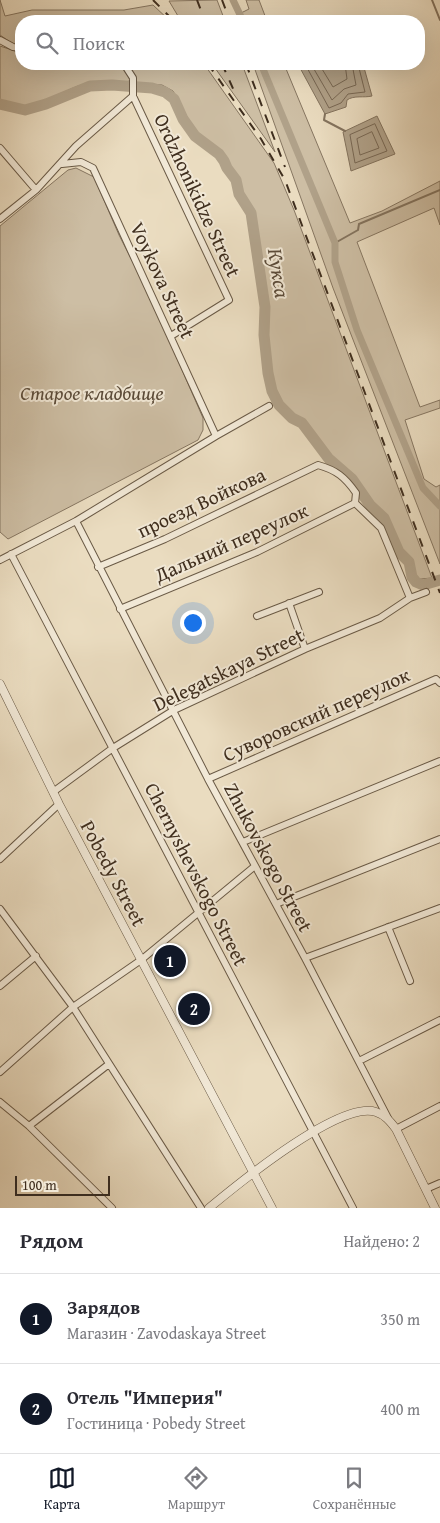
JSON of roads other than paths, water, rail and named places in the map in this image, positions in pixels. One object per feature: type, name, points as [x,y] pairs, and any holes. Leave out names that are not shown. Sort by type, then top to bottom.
[{"type":"street","points":[[0,40],[15,47]]},
{"type":"street","points":[[0,219],[36,190],[62,164],[76,146],[134,96],[133,78],[128,70]]},
{"type":"street","name":"Ordzhonikidze Street","points":[[134,96],[229,300],[171,336]]},
{"type":"street","points":[[0,148],[36,190]]},
{"type":"street","name":"Voykova Street","points":[[62,164],[81,162],[93,168],[216,436]]},
{"type":"street","points":[[0,560],[76,521],[269,406]]},
{"type":"street","name":"проезд Войкова","points":[[98,567],[164,539],[318,465],[336,470],[349,482],[356,493],[355,503]]},
{"type":"street","points":[[355,503],[381,528],[410,598]]},
{"type":"street","name":"Дальний переулок","points":[[120,609],[257,552],[355,503]]},
{"type":"street","name":"Zhukovskogo Street","points":[[76,521],[208,779],[306,958],[388,1118],[396,1129],[435,1208]]},
{"type":"street","name":"Chernyshevskogo Street","points":[[12,554],[353,1208]]},
{"type":"street","points":[[256,616],[319,592]]},
{"type":"street","name":"Delegatskaya Street","points":[[53,792],[113,748],[174,710],[305,648],[380,618],[410,598],[426,592]]},
{"type":"street","points":[[288,603],[305,648]]},
{"type":"street","name":"Суворовский переулок","points":[[208,779],[438,681]]},
{"type":"street","name":"Pobedy Street","points":[[0,684],[59,804],[272,1208]]},
{"type":"street","points":[[243,842],[440,761]]},
{"type":"street","points":[[0,859],[59,804]]},
{"type":"street","points":[[276,904],[440,839]]},
{"type":"street","points":[[0,1072],[73,1007],[142,960],[255,866]]},
{"type":"street","points":[[306,958],[440,908]]},
{"type":"street","points":[[0,909],[73,1007],[201,1208]]},
{"type":"street","points":[[388,927],[410,980]]},
{"type":"street","points":[[0,986],[36,956]]},
{"type":"street","points":[[359,1061],[440,1020]]},
{"type":"street","points":[[29,1126],[109,1064]]},
{"type":"street","points":[[0,1102],[29,1126],[112,1208]]},
{"type":"street","points":[[396,1129],[440,1106]]},
{"type":"street","points":[[209,1208],[252,1171],[313,1132],[345,1115],[361,1110],[375,1111],[388,1118]]},
{"type":"street","points":[[426,1189],[440,1183]]},
{"type":"water","points":[[301,70],[365,70],[372,96],[350,98],[347,100],[346,107],[325,114]]},
{"type":"water","points":[[377,116],[395,154],[351,171],[343,132]]},
{"type":"waterway","points":[[233,0],[240,15]]},
{"type":"waterway","points":[[432,0],[440,20]]},
{"type":"waterway","points":[[263,70],[335,243],[335,262],[357,330],[423,488],[440,506]]},
{"type":"waterway","name":"Кукса","points":[[0,104],[25,110],[46,104],[90,86],[112,85],[152,88],[165,92],[174,99],[183,119],[195,136],[219,154],[224,161],[236,180],[239,194],[251,213],[265,307],[264,335],[268,373],[272,391],[279,405],[292,418],[302,423],[329,459],[352,479],[370,505],[384,518],[399,552],[409,562],[412,577],[416,582],[423,585],[440,580]]},
{"type":"waterway","points":[[325,114],[324,120],[345,131]]},
{"type":"waterway","points":[[335,243],[358,230],[359,224],[440,190]]},
{"type":"railway","points":[[153,0],[168,15]]},
{"type":"railway","points":[[197,0],[203,15]]},
{"type":"railway","points":[[222,0],[228,15]]},
{"type":"railway","points":[[212,70],[261,139],[285,180],[440,593]]},
{"type":"railway","points":[[225,70],[235,93]]},
{"type":"railway","points":[[248,70],[285,167]]},
{"type":"place","name":"Зарядов","points":[[170,961]]},
{"type":"place","name":"Отель \"Империя\"","points":[[194,1009]]},
{"type":"park label","name":"Старое кладбище","points":[[92,392]]}]
